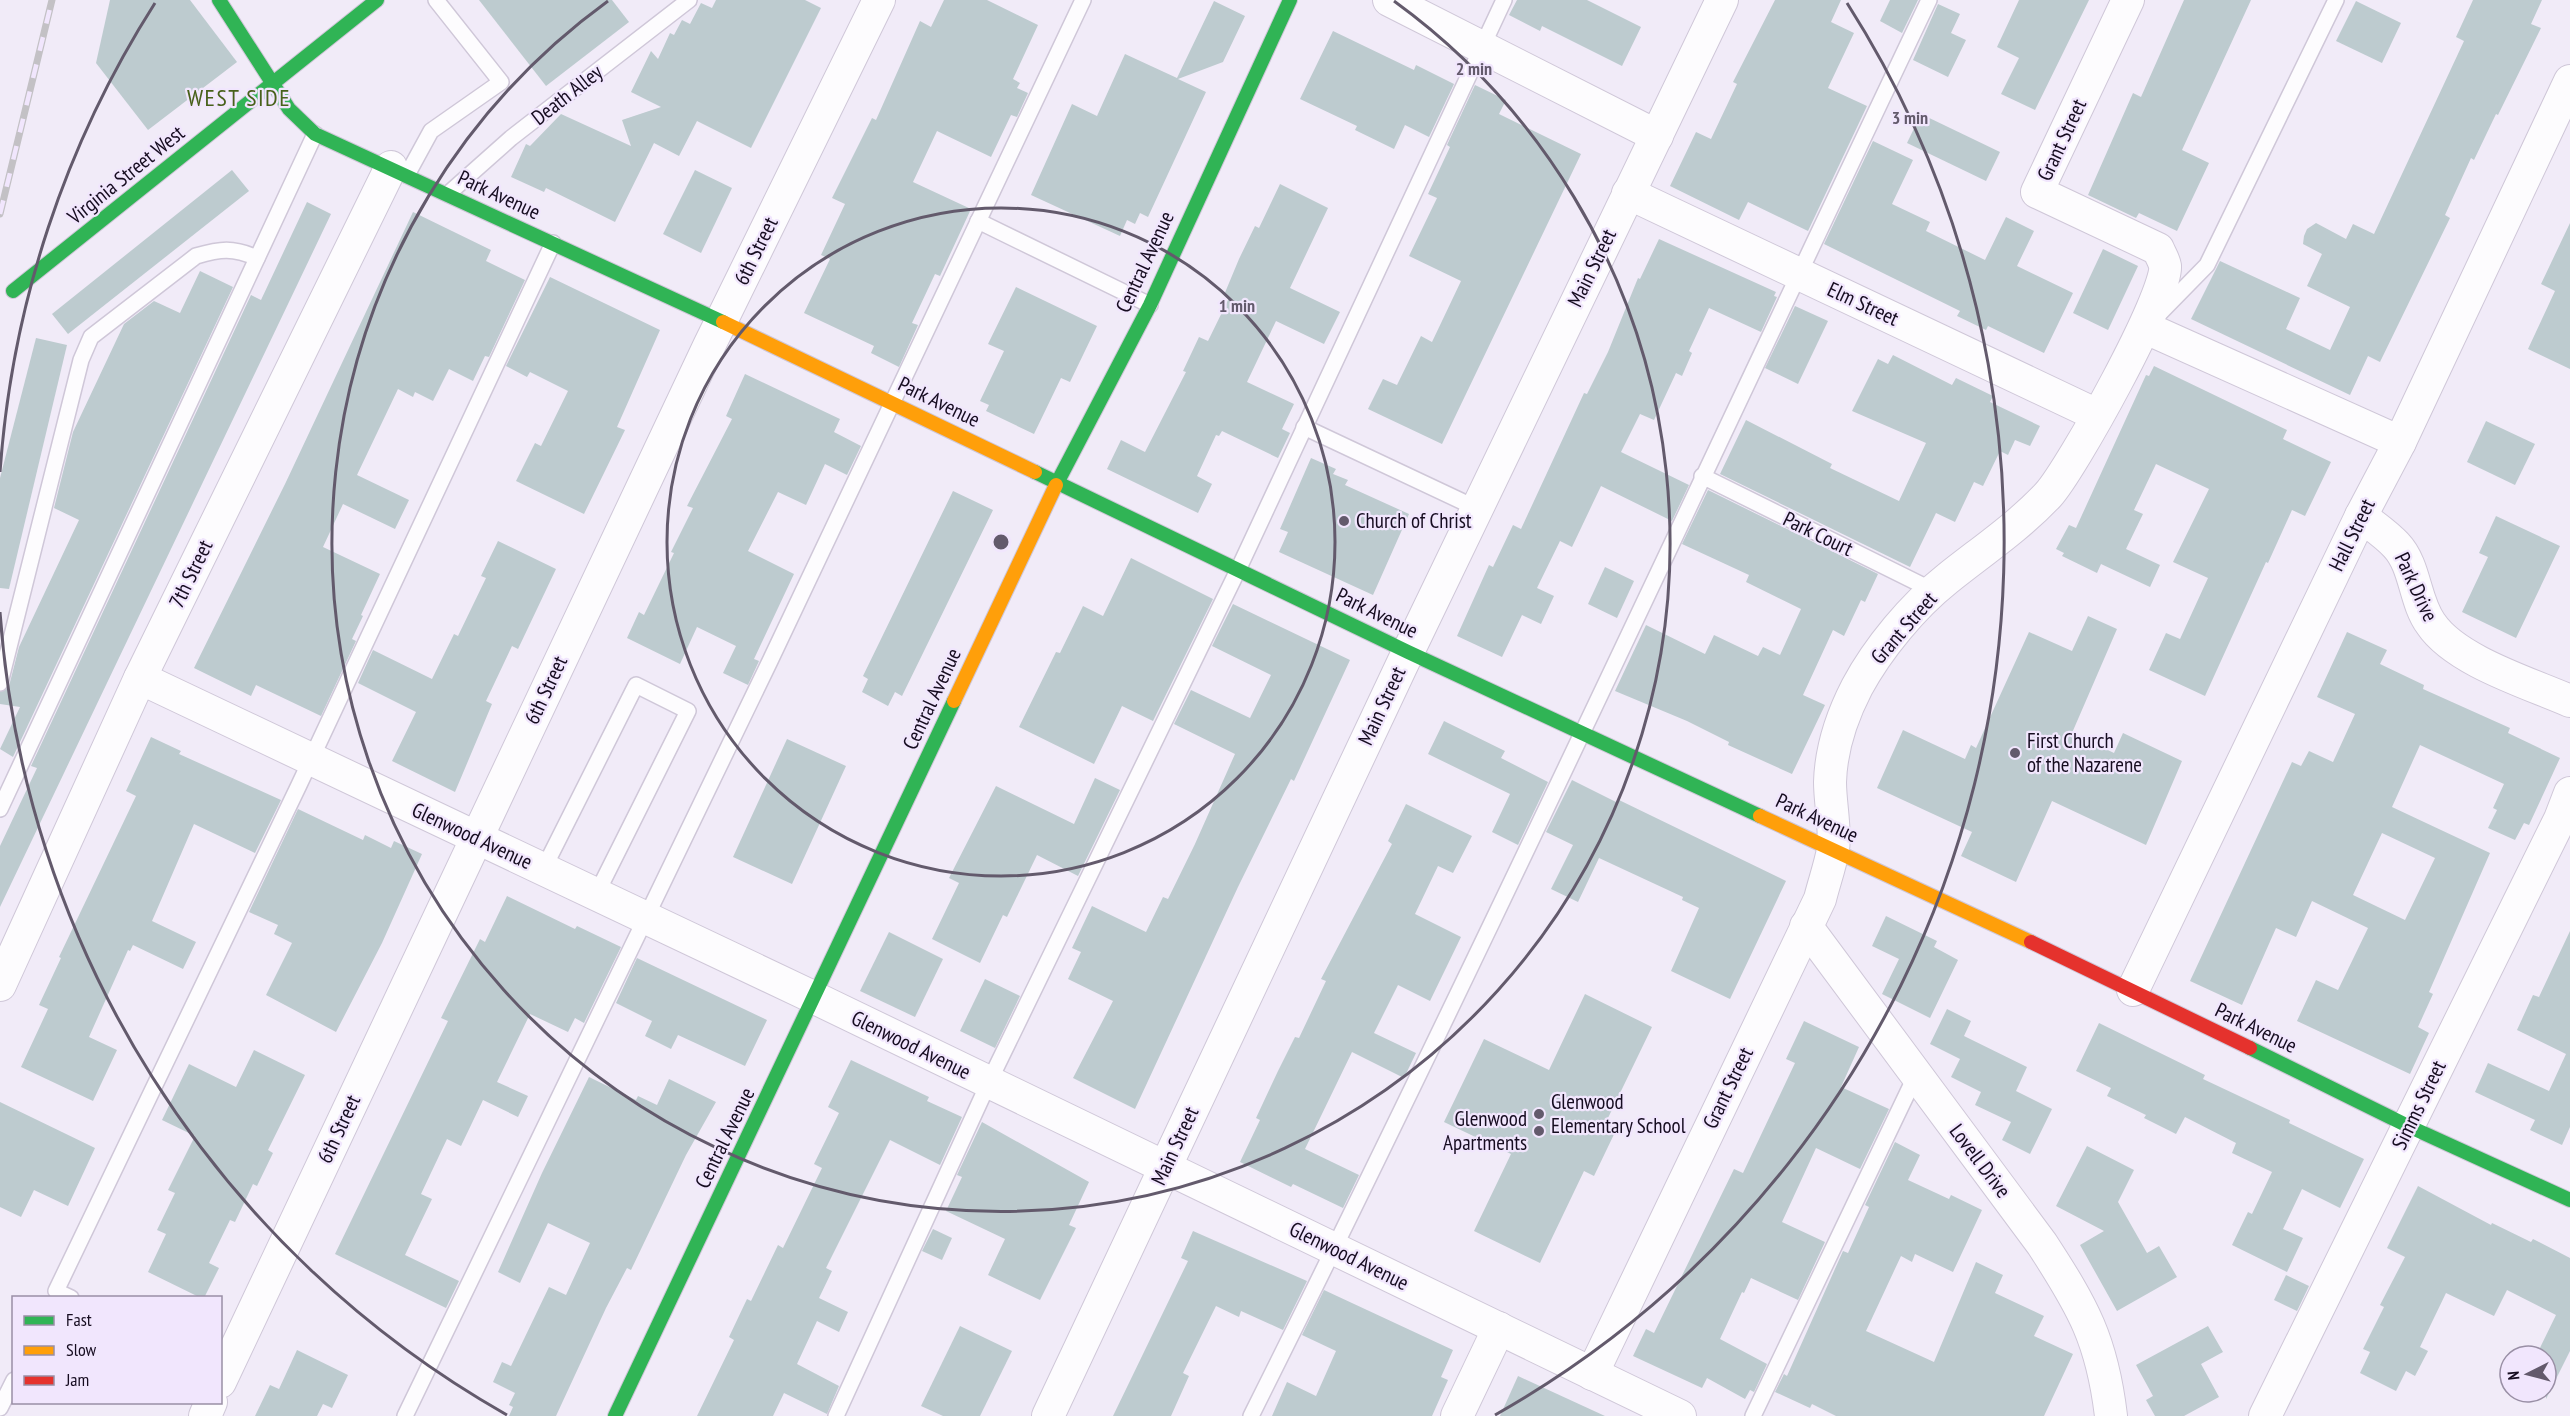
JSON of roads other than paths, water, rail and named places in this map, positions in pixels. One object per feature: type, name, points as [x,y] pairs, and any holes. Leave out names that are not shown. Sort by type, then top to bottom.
[{"type":"street","name":"Park Avenue","points":[[219,0],[289,110],[315,134],[721,321],[1408,652],[2133,990],[2408,1126],[2570,1200]]},
{"type":"street","name":"Virginia Street West","points":[[13,291],[109,217],[377,0]]},
{"type":"street","name":"6th Street","points":[[222,1374],[721,321],[879,0]]},
{"type":"street","name":"Central Avenue","points":[[615,1416],[815,998],[1057,482],[1149,305],[1290,0]]},
{"type":"street","points":[[1389,0],[1657,136]]},
{"type":"street","name":"Main Street","points":[[1048,1416],[1476,508],[1722,0]]},
{"type":"street","name":"Grant Street","points":[[1592,1374],[1820,898],[1833,849],[1830,781],[1833,754],[1850,702],[1874,660],[1934,591],[2000,540],[2051,492],[2070,465],[2146,328],[2165,266],[2158,249],[2037,192],[2128,0]]},
{"type":"street","name":"Hall Street","points":[[2133,990],[2361,516],[2400,442],[2570,81]]},
{"type":"street","name":"7th Street","points":[[0,986],[140,678],[399,171]]},
{"type":"street","name":"Elm Street","points":[[1628,193],[2097,415]]},
{"type":"street","points":[[2146,328],[2400,442]]},
{"type":"street","name":"Park Drive","points":[[2361,516],[2397,546],[2408,563],[2417,599],[2430,624],[2446,642],[2463,654],[2570,701]]},
{"type":"street","name":"Glenwood Avenue","points":[[140,678],[815,998],[1680,1416]]},
{"type":"street","name":"Simms Street","points":[[2265,1416],[2560,819],[2570,793]]},
{"type":"street","name":"Lovell Drive","points":[[1806,926],[2042,1244],[2076,1296],[2092,1328],[2101,1357],[2111,1416]]},
{"type":"street","points":[[1457,1416],[1499,1329]]},
{"type":"lane","points":[[399,171],[431,131],[501,82],[436,0]]},
{"type":"lane","name":"Death Alley","points":[[448,194],[511,138],[689,0]]},
{"type":"lane","points":[[405,1416],[646,919],[1083,0]]},
{"type":"lane","points":[[836,1416],[989,1082],[1238,570],[1504,0]]},
{"type":"lane","points":[[1251,1416],[1335,1249],[1929,0]]},
{"type":"lane","points":[[2146,328],[2207,265],[2336,0]]},
{"type":"lane","points":[[0,809],[315,134]]},
{"type":"lane","points":[[978,221],[1149,305]]},
{"type":"lane","points":[[55,1294],[311,760],[554,243]]},
{"type":"lane","points":[[0,683],[81,360],[91,337],[196,256],[216,250],[239,250],[257,258]]},
{"type":"lane","points":[[1304,427],[1476,508]]},
{"type":"lane","name":"Park Court","points":[[1702,477],[1934,591]]},
{"type":"lane","points":[[543,870],[636,685],[688,711],[596,895]]},
{"type":"lane","points":[[1753,1416],[1916,1075]]},
{"type":"lane","points":[[0,1408],[12,1384]]},
{"type":"railway","points":[[0,214],[52,0]]},
{"type":"place","name":"Church of Christ","points":[[1344,521]]},
{"type":"place","name":"First Church of the Nazarene","points":[[2015,753]]},
{"type":"place","name":"Glenwood Elementary School","points":[[1539,1114]]},
{"type":"place","name":"Glenwood Apartments","points":[[1539,1131]]},
{"type":"district","name":"WEST SIDE","points":[[239,98]]}]
